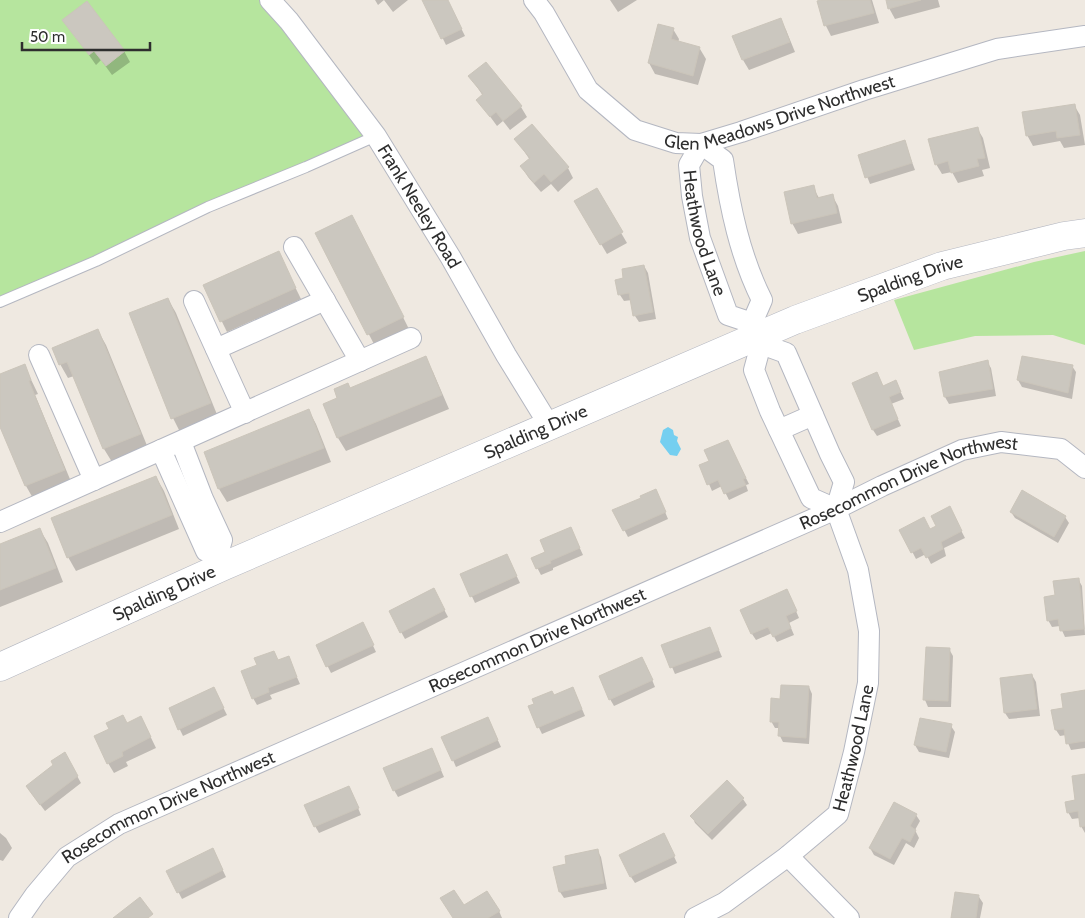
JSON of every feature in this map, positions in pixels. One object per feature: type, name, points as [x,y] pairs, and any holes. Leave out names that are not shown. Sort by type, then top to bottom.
[{"type":"main road","name":"Spalding Drive","points":[[0,666],[221,560],[549,426],[757,334],[942,266],[1064,236],[1085,233]]},
{"type":"street","name":"Frank Neeley Road","points":[[270,0],[289,21],[376,136],[451,258],[549,426]]},
{"type":"street","name":"Glen Meadows Drive Northwest","points":[[534,0],[544,13],[588,90],[635,130],[676,143],[701,144],[864,90],[998,50],[1085,36]]},
{"type":"street","name":"Heathwood Lane","points":[[694,918],[724,903],[788,856],[838,814],[854,752],[868,683],[869,631],[858,570],[836,509],[844,482],[786,353],[757,334],[728,315],[700,238],[692,196],[689,165],[701,144],[723,160],[735,226],[751,278],[762,300],[757,334],[754,370],[779,430],[811,498],[836,509]]},
{"type":"street","points":[[294,247],[360,361]]},
{"type":"street","points":[[216,350],[325,300]]},
{"type":"street","points":[[194,301],[244,413]]},
{"type":"street","points":[[0,522],[411,338]]},
{"type":"street","points":[[39,355],[94,480]]},
{"type":"street","points":[[779,430],[813,415]]},
{"type":"street","name":"Spalding Drive","points":[[161,450],[206,551],[221,560],[222,540],[202,499],[181,442]]},
{"type":"street","name":"Rosecommon Drive Northwest","points":[[19,918],[35,895],[67,857],[119,824],[836,509],[962,450],[1001,442],[1061,449],[1085,468]]},
{"type":"street","points":[[788,856],[849,918]]},
{"type":"lane","points":[[0,302],[96,261],[208,207],[376,136]]},
{"type":"green space","points":[[0,0],[270,0],[376,136],[0,302]]},
{"type":"green space","points":[[1085,251],[1085,345],[1053,335],[975,336],[914,350],[894,300],[1034,262]]},
{"type":"water","points":[[668,427],[678,437],[677,441],[681,449],[677,456],[670,455],[660,442],[663,430]]},
{"type":"building","points":[[422,0],[448,0],[462,29],[441,39]]},
{"type":"building","points":[[870,0],[874,13],[824,26],[817,1]]},
{"type":"building","points":[[886,0],[921,0],[888,9]]},
{"type":"building","points":[[87,1],[125,51],[106,66],[94,51],[89,55],[62,20]]},
{"type":"building","points":[[781,18],[790,42],[742,60],[732,36]]},
{"type":"building","points":[[658,24],[674,28],[671,39],[700,47],[693,76],[648,63]]},
{"type":"building","points":[[486,62],[522,106],[503,121],[496,112],[490,117],[476,100],[483,94],[468,76]]},
{"type":"building","points":[[1075,104],[1080,135],[1057,138],[1056,131],[1026,136],[1022,112]]},
{"type":"building","points":[[532,124],[569,167],[551,182],[544,174],[534,183],[520,166],[530,158],[514,139]]},
{"type":"building","points":[[978,127],[985,158],[977,159],[979,166],[951,173],[948,161],[935,165],[928,139]]},
{"type":"building","points":[[905,140],[912,163],[865,178],[858,155]]},
{"type":"building","points":[[814,185],[817,198],[833,194],[837,213],[791,224],[784,192]]},
{"type":"building","points":[[597,188],[623,232],[600,245],[574,201]]},
{"type":"building","points":[[352,215],[404,317],[367,335],[315,233]]},
{"type":"building","points":[[279,251],[296,288],[220,322],[203,285]]},
{"type":"building","points":[[644,265],[653,312],[633,316],[629,293],[618,295],[615,280],[623,278],[622,269]]},
{"type":"building","points":[[168,298],[211,403],[171,419],[129,313]]},
{"type":"building","points":[[98,329],[141,434],[103,449],[67,362],[59,365],[52,348]]},
{"type":"building","points":[[426,356],[442,395],[337,438],[323,404],[337,398],[334,389],[348,383],[350,388]]},
{"type":"building","points":[[1022,356],[1073,365],[1068,393],[1017,380]]},
{"type":"building","points":[[988,360],[993,389],[944,397],[939,372]]},
{"type":"building","points":[[25,364],[31,380],[29,381],[65,470],[25,486],[0,427],[0,374]]},
{"type":"building","points":[[877,372],[883,386],[896,380],[901,392],[889,397],[898,419],[872,430],[852,383]]},
{"type":"building","points":[[309,409],[324,448],[218,489],[204,452]]},
{"type":"building","points":[[728,440],[746,478],[743,479],[746,485],[724,494],[718,480],[707,485],[699,465],[709,461],[704,450]]},
{"type":"building","points":[[156,476],[172,515],[67,558],[51,518]]},
{"type":"building","points":[[656,489],[666,512],[623,531],[612,510],[641,498],[640,496]]},
{"type":"building","points":[[1022,490],[1066,516],[1054,537],[1010,512]]},
{"type":"building","points":[[950,506],[962,531],[941,542],[943,549],[926,558],[921,548],[911,553],[899,530],[924,517],[930,529],[936,526],[931,516]]},
{"type":"building","points":[[571,527],[580,548],[536,569],[531,558],[545,552],[540,540]]},
{"type":"building","points":[[40,528],[56,568],[0,590],[0,544]]},
{"type":"building","points":[[507,554],[517,576],[470,597],[460,574]]},
{"type":"building","points":[[1079,578],[1084,629],[1060,631],[1058,619],[1047,621],[1044,597],[1055,595],[1053,581]]},
{"type":"building","points":[[434,588],[445,610],[400,633],[389,611]]},
{"type":"building","points":[[787,589],[797,611],[786,616],[791,628],[773,637],[768,627],[751,634],[740,610]]},
{"type":"building","points":[[363,622],[374,645],[326,667],[316,645]]},
{"type":"building","points":[[710,627],[719,650],[670,668],[661,645]]},
{"type":"building","points":[[926,647],[950,648],[948,701],[923,700]]},
{"type":"building","points":[[274,651],[278,660],[289,656],[297,677],[268,688],[269,692],[252,699],[241,671],[257,665],[254,658]]},
{"type":"building","points":[[642,657],[653,680],[609,700],[599,676]]},
{"type":"building","points":[[1032,674],[1037,709],[1004,713],[1000,678]]},
{"type":"building","points":[[781,685],[809,686],[806,738],[778,736],[779,722],[770,722],[771,698],[780,699]]},
{"type":"building","points":[[214,687],[224,708],[178,730],[169,708]]},
{"type":"building","points":[[573,687],[582,709],[537,728],[528,706],[534,704],[532,699],[552,691],[554,695]]},
{"type":"building","points":[[1085,690],[1085,741],[1066,744],[1064,729],[1055,730],[1051,710],[1063,708],[1061,694]]},
{"type":"building","points":[[123,715],[127,723],[141,716],[151,737],[122,752],[123,756],[107,764],[94,736],[109,729],[106,723]]},
{"type":"building","points":[[488,717],[498,740],[452,761],[441,737]]},
{"type":"building","points":[[920,718],[952,724],[946,752],[914,745]]},
{"type":"building","points":[[432,748],[441,770],[393,791],[383,768]]},
{"type":"building","points":[[65,752],[78,776],[40,805],[26,786],[53,765],[51,761]]},
{"type":"building","points":[[1085,774],[1085,826],[1080,827],[1078,811],[1067,813],[1065,802],[1075,800],[1072,776]]},
{"type":"building","points":[[727,780],[744,798],[708,834],[690,816]]},
{"type":"building","points":[[349,786],[359,808],[314,827],[304,805]]},
{"type":"building","points":[[894,802],[917,814],[910,826],[916,830],[910,842],[902,838],[890,859],[869,848]]},
{"type":"building","points":[[664,833],[675,856],[630,877],[619,855]]},
{"type":"building","points":[[213,848],[223,870],[177,893],[166,871]]},
{"type":"building","points":[[598,849],[604,883],[559,892],[553,867],[566,864],[565,856]]},
{"type":"building","points":[[454,890],[464,905],[487,891],[500,911],[488,918],[453,918],[440,898]]},
{"type":"building","points":[[955,892],[979,895],[976,918],[951,918]]},
{"type":"building","points":[[140,897],[153,914],[148,918],[113,918]]}]
